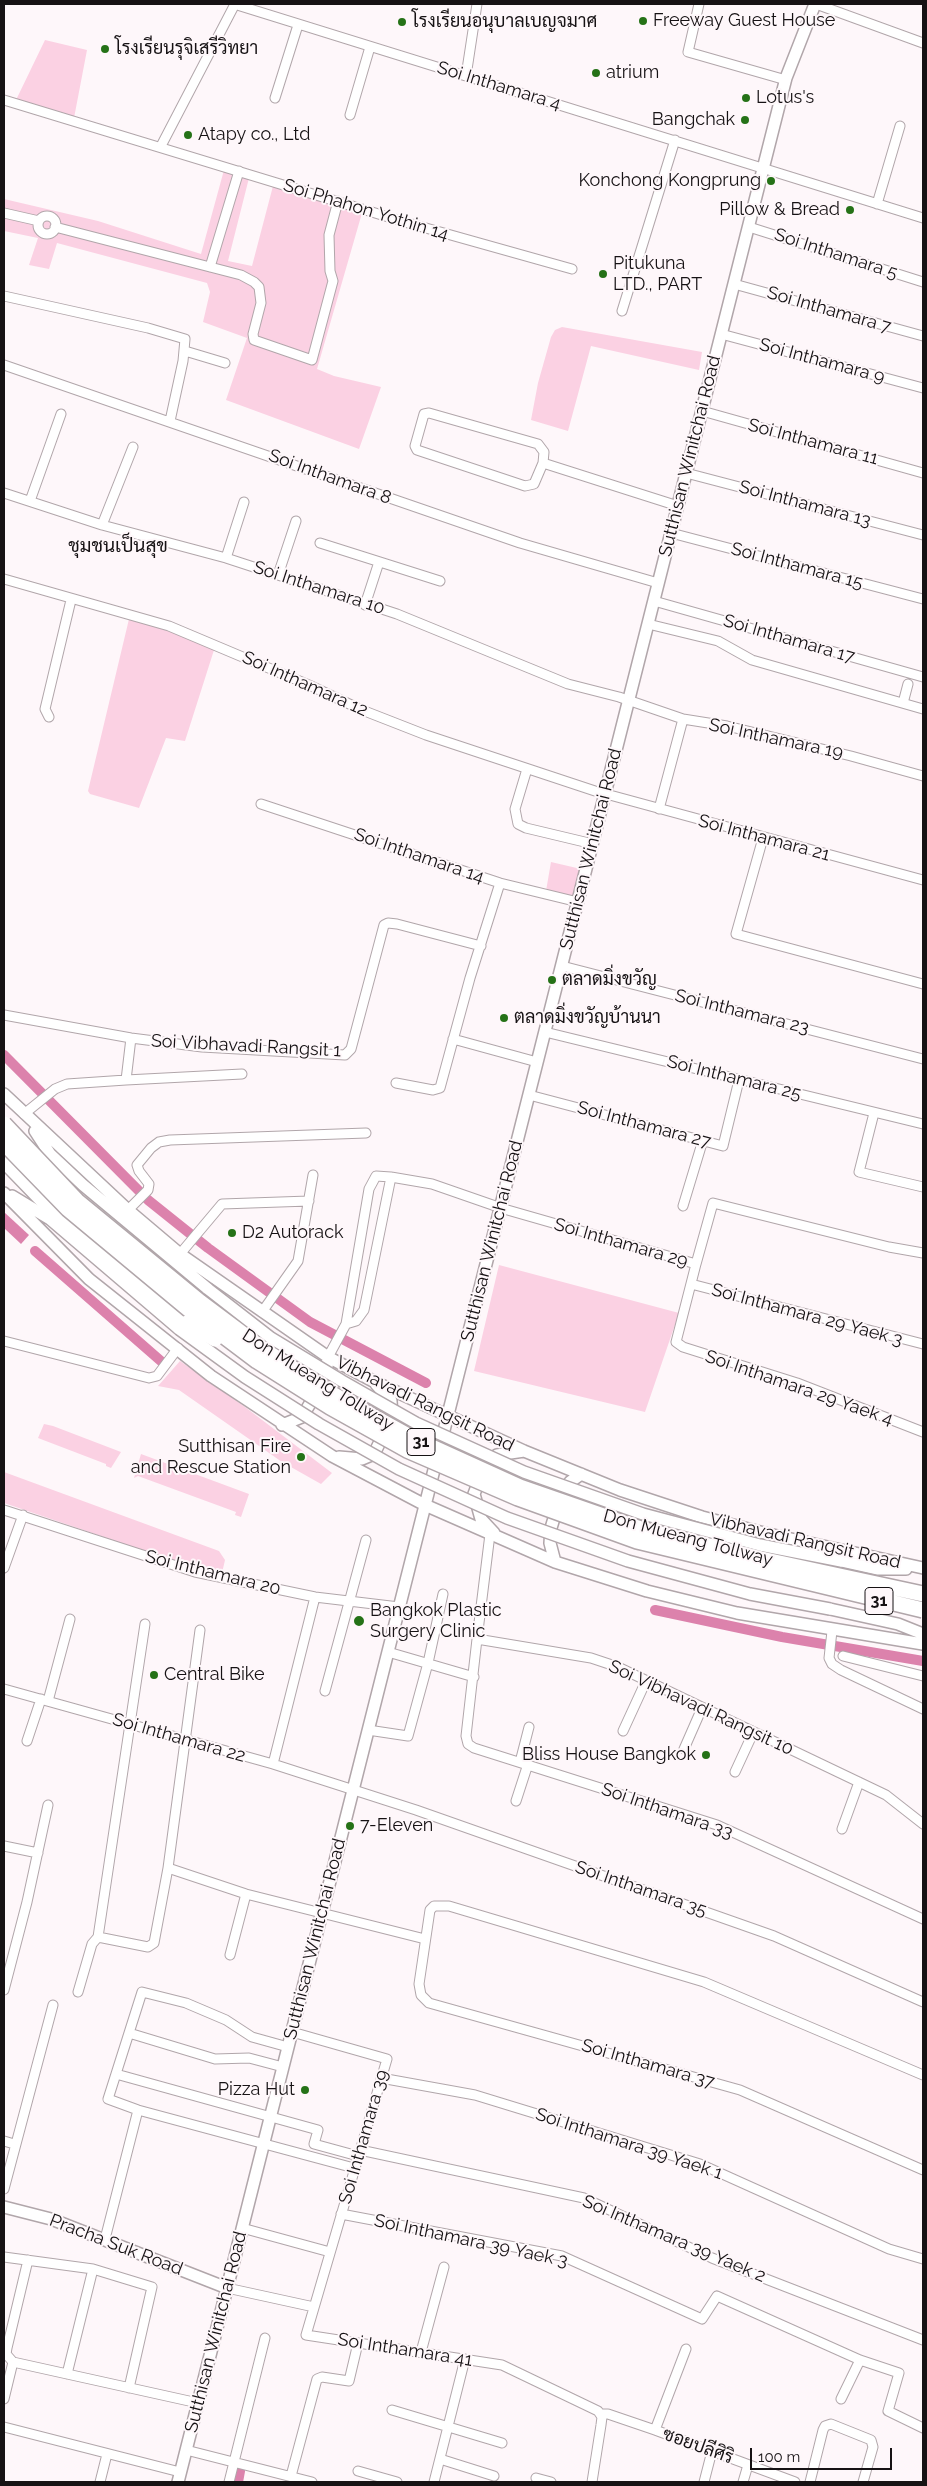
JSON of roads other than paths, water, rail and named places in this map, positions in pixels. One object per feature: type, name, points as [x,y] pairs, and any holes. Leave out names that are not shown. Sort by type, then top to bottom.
[{"type":"highway","name":"Don Mueang Tollway","points":[[4,1124],[77,1201],[200,1302],[264,1350],[334,1395],[412,1438],[520,1487],[641,1529],[761,1559],[923,1593]]},
{"type":"highway","name":"Vibhavadi Rangsit Road","points":[[4,1130],[74,1203],[197,1304],[261,1352],[332,1398],[409,1441],[518,1489],[638,1532],[836,1584],[923,1611]]},
{"type":"highway","name":"Don Mueang Tollway","points":[[4,1143],[68,1209],[192,1312],[265,1366],[330,1407],[408,1450],[518,1498],[637,1541],[923,1611]]},
{"type":"highway","name":"Vibhavadi Rangsit Road","points":[[4,1160],[63,1221],[183,1326],[254,1362],[327,1410],[403,1453],[514,1501],[634,1544],[836,1584],[923,1593]]},
{"type":"main road","name":"Sutthisan Winitchai Road","points":[[179,2477],[786,80],[793,57],[815,4]]},
{"type":"main road","name":"Vibhavadi Rangsit Road","points":[[4,1094],[128,1210],[180,1254],[326,1356],[373,1381],[524,1451],[581,1474],[702,1517],[923,1569]]},
{"type":"main road","name":"31","points":[[25,1115],[50,1154],[64,1168],[208,1289],[271,1338],[416,1423],[524,1472],[643,1514],[760,1545],[841,1562],[877,1569],[923,1569]]},
{"type":"main road","name":"31","points":[[4,1192],[50,1219],[245,1377],[319,1424],[399,1469],[507,1518],[628,1561],[750,1594],[898,1624],[923,1634]]},
{"type":"main road","name":"31","points":[[4,1192],[89,1279],[211,1376],[282,1425],[332,1456],[425,1505],[555,1562],[656,1594],[832,1634],[923,1644]]},
{"type":"main road","points":[[282,1425],[302,1417],[327,1376],[329,1370],[326,1356]]},
{"type":"main road","points":[[332,1456],[362,1460],[374,1454],[392,1417],[391,1402],[373,1381]]},
{"type":"main road","points":[[494,1536],[481,1519],[474,1494],[485,1465],[497,1455],[524,1451]]},
{"type":"main road","points":[[555,1562],[550,1543],[551,1528],[562,1492],[570,1482],[581,1474]]},
{"type":"main road","name":"Pracha Suk Road","points":[[4,2207],[51,2219],[227,2288]]},
{"type":"street","points":[[161,146],[234,4]]},
{"type":"street","name":"Soi Inthamara 4","points":[[234,4],[764,167],[923,218]]},
{"type":"street","points":[[466,76],[477,4]]},
{"type":"street","points":[[699,4],[688,52],[786,80]]},
{"type":"street","points":[[815,4],[923,43]]},
{"type":"street","points":[[274,98],[298,25]]},
{"type":"street","points":[[350,115],[370,47]]},
{"type":"street","name":"Soi Phahon Yothin 14","points":[[4,100],[161,146],[239,172],[572,269]]},
{"type":"street","points":[[877,204],[900,126]]},
{"type":"street","points":[[622,311],[675,140]]},
{"type":"street","points":[[210,267],[239,172]]},
{"type":"street","points":[[4,213],[39,221],[38,227],[44,233],[50,233],[55,227],[241,275],[259,287],[261,303],[253,334],[254,340],[312,360],[333,281],[330,272],[329,235],[338,201]]},
{"type":"street","name":"Soi Inthamara 5","points":[[749,227],[923,282]]},
{"type":"street","name":"Soi Inthamara 7","points":[[734,284],[923,336]]},
{"type":"street","points":[[4,296],[180,336],[186,341],[185,351],[170,421]]},
{"type":"street","name":"Soi Inthamara 9","points":[[721,334],[923,388]]},
{"type":"street","points":[[185,351],[225,363]]},
{"type":"street","name":"Soi Inthamara 8","points":[[4,365],[520,544],[658,582]]},
{"type":"street","name":"Soi Inthamara 11","points":[[702,411],[923,473]]},
{"type":"street","points":[[429,413],[538,444],[544,452],[543,463],[534,484],[530,486],[417,450],[415,446],[424,414],[429,413]]},
{"type":"street","points":[[30,501],[61,414]]},
{"type":"street","points":[[102,526],[133,447]]},
{"type":"street","points":[[543,463],[678,506]]},
{"type":"street","name":"Soi Inthamara 13","points":[[686,473],[923,536]]},
{"type":"street","name":"Soi Inthamara 10","points":[[4,493],[102,526],[226,558],[426,624],[568,684],[629,700]]},
{"type":"street","points":[[226,558],[244,502]]},
{"type":"street","points":[[278,575],[296,521]]},
{"type":"street","name":"Soi Inthamara 15","points":[[671,533],[923,599]]},
{"type":"street","points":[[320,543],[440,581]]},
{"type":"street","points":[[365,605],[379,562]]},
{"type":"street","name":"Soi Inthamara 12","points":[[4,579],[71,600],[169,626],[309,685],[362,710],[527,769],[605,793]]},
{"type":"street","points":[[49,717],[45,709],[71,600]]},
{"type":"street","name":"Soi Inthamara 17","points":[[654,601],[923,677]]},
{"type":"street","points":[[648,624],[718,641],[752,660],[923,709]]},
{"type":"street","points":[[903,703],[908,684]]},
{"type":"street","name":"Soi Inthamara 19","points":[[629,700],[683,719],[737,728],[923,776]]},
{"type":"street","points":[[659,809],[683,719]]},
{"type":"street","points":[[527,769],[515,809],[518,824],[526,828],[592,844]]},
{"type":"street","name":"Soi Inthamara 21","points":[[605,793],[923,880]]},
{"type":"street","name":"Soi Inthamara 14","points":[[262,804],[500,883],[578,902]]},
{"type":"street","points":[[764,838],[736,934],[923,984]]},
{"type":"street","points":[[396,1083],[438,1090],[441,1086],[453,1039],[500,883]]},
{"type":"street","name":"Soi Vibhavadi Rangsit 1","points":[[4,1015],[131,1038],[202,1046],[345,1055],[352,1049],[384,925],[397,924],[481,946]]},
{"type":"street","name":"Soi Inthamara 23","points":[[562,966],[923,1059]]},
{"type":"street","name":"Soi Inthamara 25","points":[[545,1032],[923,1124]]},
{"type":"street","points":[[126,1080],[131,1038]]},
{"type":"street","points":[[453,1039],[537,1062]]},
{"type":"street","points":[[25,1115],[55,1089],[67,1084],[242,1074]]},
{"type":"street","name":"Soi Inthamara 27","points":[[529,1095],[723,1146],[739,1080]]},
{"type":"street","points":[[874,1113],[859,1172],[923,1187]]},
{"type":"street","points":[[128,1210],[148,1190],[148,1180],[139,1172],[137,1165],[145,1153],[159,1142],[170,1140],[366,1133]]},
{"type":"street","points":[[683,1206],[702,1140]]},
{"type":"street","points":[[262,1312],[298,1261],[313,1175]]},
{"type":"street","points":[[326,1356],[346,1324],[369,1188],[376,1176],[391,1177],[364,1310],[356,1321],[346,1324]]},
{"type":"street","name":"Soi Inthamara 29","points":[[391,1177],[432,1184],[500,1207],[696,1264],[676,1342]]},
{"type":"street","points":[[180,1254],[222,1204],[309,1201]]},
{"type":"street","points":[[696,1264],[713,1203],[889,1247],[923,1253]]},
{"type":"street","name":"Soi Inthamara 29 Yaek 3","points":[[691,1284],[923,1344]]},
{"type":"street","points":[[4,1341],[149,1378],[157,1376],[178,1348]]},
{"type":"street","name":"Soi Inthamara 29 Yaek 4","points":[[676,1342],[683,1347],[797,1383],[923,1432]]},
{"type":"street","name":"Soi Inthamara 20","points":[[4,1510],[195,1572],[315,1597],[399,1607]]},
{"type":"street","points":[[4,1568],[23,1516]]},
{"type":"street","points":[[477,1639],[494,1536]]},
{"type":"street","points":[[325,1691],[366,1540]]},
{"type":"street","points":[[368,1730],[408,1736],[428,1663],[443,1594]]},
{"type":"street","points":[[273,1764],[315,1597]]},
{"type":"street","points":[[27,1741],[44,1700],[70,1620]]},
{"type":"street","points":[[78,1992],[92,1944],[98,1937],[145,1624]]},
{"type":"street","points":[[98,1937],[148,1947],[152,1945],[168,1868],[200,1630]]},
{"type":"street","points":[[832,1634],[829,1658],[836,1668],[923,1708]]},
{"type":"street","name":"Soi Inthamara 33","points":[[477,1639],[466,1736],[468,1744],[474,1748],[717,1825],[923,1919]]},
{"type":"street","name":"Soi Vibhavadi Rangsit 10","points":[[477,1639],[591,1658],[618,1667],[753,1733],[886,1794],[923,1824]]},
{"type":"street","points":[[388,1652],[474,1677]]},
{"type":"street","points":[[843,1656],[923,1676]]},
{"type":"street","points":[[623,1731],[646,1681]]},
{"type":"street","name":"Soi Inthamara 22","points":[[4,1689],[273,1764],[353,1790]]},
{"type":"street","points":[[684,1748],[702,1708]]},
{"type":"street","points":[[516,1801],[529,1727]]},
{"type":"street","points":[[735,1772],[753,1733]]},
{"type":"street","points":[[842,1829],[859,1782]]},
{"type":"street","name":"Soi Inthamara 35","points":[[353,1790],[774,1936],[923,2002]]},
{"type":"street","points":[[4,1990],[48,1805]]},
{"type":"street","points":[[4,1846],[38,1853]]},
{"type":"street","points":[[168,1868],[246,1894],[425,1939]]},
{"type":"street","points":[[230,1956],[246,1894]]},
{"type":"street","name":"Soi Inthamara 37","points":[[923,2075],[704,1982],[449,1906],[434,1906],[430,1910],[419,1984],[421,1995],[429,2003],[740,2090],[923,2170]]},
{"type":"street","points":[[288,2047],[252,2037],[226,2020],[186,2003],[143,1992],[141,1993],[108,2099],[138,2110],[354,2168]]},
{"type":"street","points":[[4,2189],[14,2144],[53,2005]]},
{"type":"street","name":"Soi Inthamara 39","points":[[292,2032],[386,2059],[330,2252]]},
{"type":"street","points":[[129,2033],[215,2059],[249,2058],[283,2067]]},
{"type":"street","points":[[116,2074],[271,2116]]},
{"type":"street","name":"Soi Inthamara 39 Yaek 1","points":[[381,2078],[475,2095],[700,2164],[889,2249],[923,2259]]},
{"type":"street","points":[[105,2239],[138,2110]]},
{"type":"street","name":"Soi Inthamara 39 Yaek 2","points":[[271,2116],[318,2130],[314,2144],[584,2198],[712,2258],[923,2340]]},
{"type":"street","points":[[4,2141],[14,2144]]},
{"type":"street","name":"Soi Inthamara 39 Yaek 3","points":[[341,2214],[562,2256],[702,2319],[717,2296],[860,2360],[899,2373],[888,2411],[923,2428]]},
{"type":"street","points":[[242,2228],[330,2252]]},
{"type":"street","name":"Soi Inthamara 41","points":[[330,2252],[306,2335],[502,2365],[600,2414]]},
{"type":"street","points":[[4,2258],[93,2269],[152,2287],[129,2388]]},
{"type":"street","points":[[28,2260],[6,2354],[13,2362],[198,2403]]},
{"type":"street","points":[[421,2352],[444,2267]]},
{"type":"street","points":[[67,2374],[93,2269]]},
{"type":"street","points":[[227,2288],[314,2307]]},
{"type":"street","points":[[229,2482],[265,2338]]},
{"type":"street","points":[[291,2476],[317,2379],[322,2377],[349,2381],[358,2343]]},
{"type":"street","points":[[655,2430],[686,2349]]},
{"type":"street","points":[[434,2482],[465,2359]]},
{"type":"street","points":[[841,2399],[860,2360]]},
{"type":"street","points":[[4,2399],[13,2362]]},
{"type":"street","points":[[392,2410],[502,2443]]},
{"type":"street","points":[[592,2482],[601,2425],[600,2414]]},
{"type":"street","name":"ซอยปลีศิริ","points":[[600,2414],[608,2414],[655,2430],[795,2482]]},
{"type":"street","points":[[810,2482],[823,2430],[825,2426],[831,2424],[871,2440],[873,2447],[863,2482]]},
{"type":"street","points":[[4,2427],[107,2454],[179,2477]]},
{"type":"street","points":[[186,2450],[312,2482]]},
{"type":"street","points":[[704,2482],[712,2451]]},
{"type":"street","points":[[100,2482],[107,2454]]},
{"type":"street","points":[[440,2459],[494,2476]]},
{"type":"street","points":[[743,2482],[748,2465]]},
{"type":"street","points":[[358,2471],[396,2482]]},
{"type":"street","points":[[536,2478],[551,2482]]},
{"type":"waterway","points":[[4,1055],[148,1200],[208,1248],[310,1322],[426,1383]]},
{"type":"waterway","points":[[35,1251],[162,1362]]},
{"type":"waterway","points":[[655,1610],[782,1637],[923,1661]]},
{"type":"waterway","points":[[238,2482],[240,2471]]},
{"type":"place","name":"Freeway Guest House","points":[[643,21]]},
{"type":"place","name":"โรงเรียนอนุบาลเบญจมาศ","points":[[402,22]]},
{"type":"place","name":"โรงเรียนรุจิเสรีวิทยา","points":[[105,49]]},
{"type":"place","name":"atrium","points":[[596,73]]},
{"type":"place","name":"Lotus's","points":[[746,98]]},
{"type":"place","name":"Bangchak","points":[[745,120]]},
{"type":"place","name":"Atapy co., Ltd","points":[[188,135]]},
{"type":"place","name":"Konchong Kongprung","points":[[771,181]]},
{"type":"place","name":"Pillow & Bread","points":[[850,210]]},
{"type":"place","name":"Pitukuna LTD., PART","points":[[603,274]]},
{"type":"place","name":"ตลาดมิ่งขวัญ","points":[[552,980]]},
{"type":"place","name":"ตลาดมิ่งขวัญบ้านนา","points":[[504,1018]]},
{"type":"place","name":"D2 Autorack","points":[[232,1233]]},
{"type":"place","name":"Sutthisan Fire and Rescue Station","points":[[301,1457]]},
{"type":"place","name":"Bangkok Plastic Surgery Clinic","points":[[359,1621]]},
{"type":"place","name":"Central Bike","points":[[154,1675]]},
{"type":"place","name":"Bliss House Bangkok","points":[[706,1755]]},
{"type":"place","name":"7-Eleven","points":[[350,1826]]},
{"type":"place","name":"Pizza Hut","points":[[305,2090]]},
{"type":"district","name":"ชุมชนเป็นสุข","points":[[118,546]]}]
